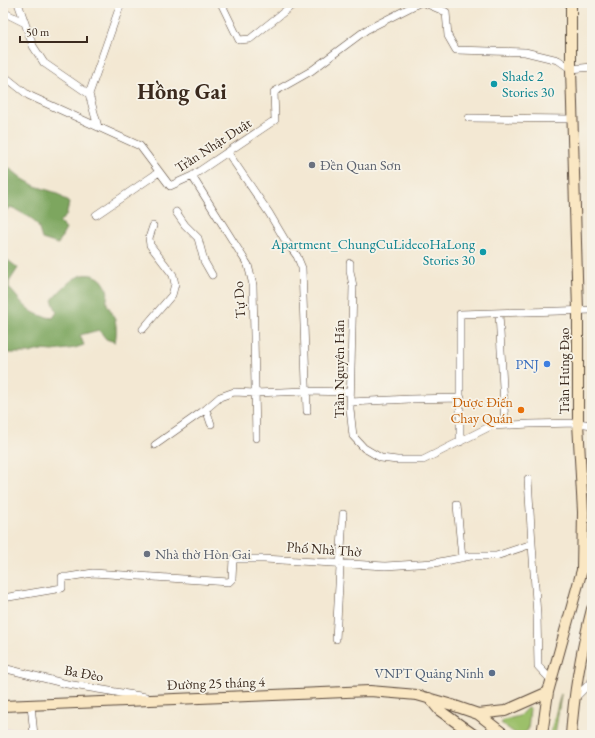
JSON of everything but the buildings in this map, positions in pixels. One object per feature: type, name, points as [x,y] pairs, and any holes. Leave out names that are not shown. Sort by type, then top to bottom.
[{"type":"main road","name":"Trần Hưng Đạo","points":[[542,735],[548,692],[582,570],[583,512],[578,423],[578,311],[571,70],[571,3]]},
{"type":"main road","points":[[572,735],[574,699],[582,648],[592,609]]},
{"type":"main road","name":"Đường 25 tháng 4","points":[[3,706],[370,691],[417,695],[429,698],[478,714],[505,735]]},
{"type":"main road","points":[[478,714],[505,711],[548,692]]},
{"type":"main road","points":[[429,698],[439,710],[474,735]]},
{"type":"street","points":[[18,3],[34,46],[44,63],[89,94]]},
{"type":"street","points":[[98,127],[89,94],[121,3]]},
{"type":"street","points":[[221,3],[239,40],[250,39],[296,3]]},
{"type":"street","name":"Trần Nhật Duật","points":[[3,75],[28,96],[140,146],[170,186],[192,176],[275,120],[274,92],[310,71],[366,30],[419,3]]},
{"type":"street","points":[[424,3],[446,12],[448,36],[456,50],[525,52],[558,60],[571,70],[592,67]]},
{"type":"street","points":[[3,12],[25,23]]},
{"type":"street","points":[[469,118],[573,119]]},
{"type":"street","points":[[228,153],[269,213],[302,268],[307,411]]},
{"type":"street","points":[[96,215],[159,172]]},
{"type":"street","name":"Tự Do","points":[[192,176],[248,265],[253,284],[256,438]]},
{"type":"street","points":[[176,212],[185,225],[198,238],[204,261],[212,275]]},
{"type":"street","points":[[143,329],[172,295],[175,284],[172,275],[150,245],[149,238],[153,226]]},
{"type":"street","name":"Trần Nguyên Hãn","points":[[350,263],[353,286],[350,402],[353,436],[364,448],[381,458],[397,460],[423,460],[491,426],[578,423],[592,425]]},
{"type":"street","points":[[460,442],[460,314],[592,310]]},
{"type":"street","points":[[498,313],[505,425]]},
{"type":"street","points":[[155,445],[206,410],[220,397],[234,392],[350,392]]},
{"type":"street","points":[[350,402],[461,398]]},
{"type":"street","points":[[206,410],[211,424]]},
{"type":"street","points":[[528,480],[537,615],[538,666],[552,681]]},
{"type":"street","points":[[458,505],[462,558]]},
{"type":"street","points":[[336,639],[343,514]]},
{"type":"street","name":"Phố Nhà Thờ","points":[[3,598],[62,588],[62,577],[93,573],[229,582],[232,579],[233,559],[264,559],[386,566],[434,563],[471,556],[496,556],[532,544]]},
{"type":"street","points":[[582,648],[592,637]]},
{"type":"street","name":"Ba Đèo","points":[[3,668],[68,684],[162,700]]},
{"type":"street","points":[[574,699],[592,681]]},
{"type":"street","points":[[31,705],[34,735]]},
{"type":"shaded area","points":[[23,728],[24,735],[3,735],[3,729]]},
{"type":"green space","points":[[3,166],[8,167],[35,186],[57,193],[69,203],[66,216],[59,222],[66,229],[58,244],[42,239],[38,226],[31,218],[11,207],[3,212]]},
{"type":"green space","points":[[3,254],[5,258],[18,268],[9,282],[9,288],[32,312],[45,317],[53,318],[57,312],[52,300],[70,281],[82,275],[95,276],[101,279],[107,289],[107,304],[112,312],[116,325],[115,342],[106,339],[99,330],[80,335],[84,345],[75,348],[53,351],[40,350],[29,353],[3,353]]},
{"type":"green space","points":[[561,694],[555,735],[550,735]]},
{"type":"green space","points":[[527,708],[530,708],[528,730],[521,735],[516,734],[501,723],[504,720],[519,716]]},
{"type":"place","name":"Shade 2 Stories 30","points":[[494,84]]},
{"type":"place","name":"Đền Quan Sơn","points":[[312,165]]},
{"type":"place","name":"Apartment_ChungCuLidecoHaLong Stories 30","points":[[483,252]]},
{"type":"place","name":"PNJ","points":[[547,364]]},
{"type":"place","name":"Dược Điến Chay Quán","points":[[521,410]]},
{"type":"place","name":"Nhà thờ Hòn Gai","points":[[147,554]]},
{"type":"place","name":"VNPT Quảng Ninh","points":[[492,673]]},
{"type":"district","name":"Hồng Gai","points":[[182,91]]}]
